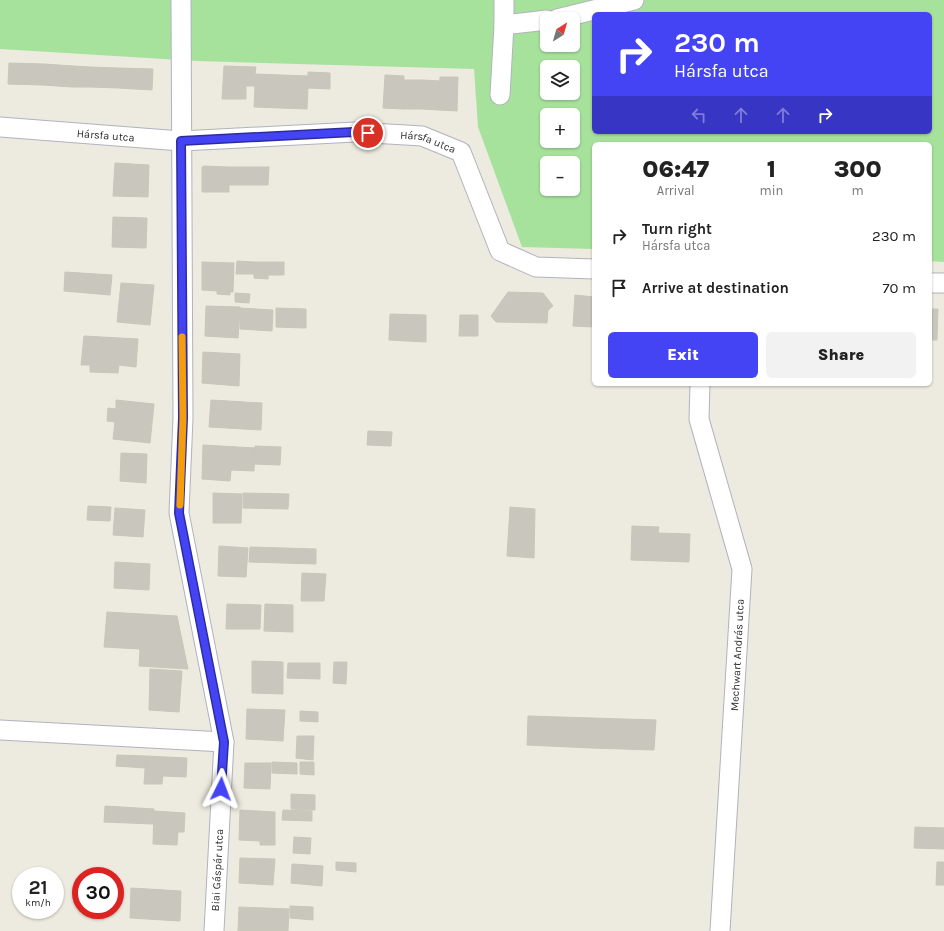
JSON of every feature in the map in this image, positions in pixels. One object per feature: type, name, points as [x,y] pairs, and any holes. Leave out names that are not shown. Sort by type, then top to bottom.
[{"type":"street","name":"Biai Gáspár utca","points":[[181,0],[183,418],[179,513],[224,742],[214,931]]},
{"type":"street","points":[[500,95],[504,0]]},
{"type":"street","points":[[580,13],[634,0]]},
{"type":"street","points":[[504,25],[540,21]]},
{"type":"street","name":"Hársfa utca","points":[[0,127],[181,141],[354,132],[422,136],[461,152],[500,250],[536,266],[592,269]]},
{"type":"street","points":[[932,283],[944,283]]},
{"type":"street","name":"Mechwart András utca","points":[[700,386],[699,419],[742,569],[720,931]]},
{"type":"street","points":[[0,730],[224,742]]},
{"type":"green space","points":[[0,0],[944,0],[944,262],[932,261],[932,142],[592,142],[592,249],[522,247],[478,127],[474,69],[197,61],[0,49]]},
{"type":"building","points":[[9,63],[44,64],[43,85],[8,84]]},
{"type":"building","points":[[44,64],[73,66],[72,87],[43,85]]},
{"type":"building","points":[[73,66],[91,67],[90,87],[72,87]]},
{"type":"building","points":[[224,66],[256,67],[255,74],[308,76],[308,72],[330,73],[330,89],[308,88],[307,109],[254,107],[255,86],[246,86],[246,99],[222,99]]},
{"type":"building","points":[[91,67],[118,68],[118,88],[90,87]]},
{"type":"building","points":[[118,68],[153,69],[152,90],[118,88]]},
{"type":"building","points":[[385,75],[404,76],[403,109],[383,108]]},
{"type":"building","points":[[440,77],[458,77],[457,111],[439,110]]},
{"type":"building","points":[[404,80],[422,80],[421,109],[403,109]]},
{"type":"building","points":[[422,80],[440,81],[439,110],[421,109]]},
{"type":"building","points":[[115,163],[149,165],[148,197],[113,196]]},
{"type":"building","points":[[202,167],[229,167],[229,192],[202,192]]},
{"type":"building","points":[[229,167],[269,167],[268,185],[229,185]]},
{"type":"building","points":[[113,217],[147,218],[146,248],[112,247]]},
{"type":"building","points":[[237,261],[254,262],[254,274],[236,274]]},
{"type":"building","points":[[202,262],[234,263],[233,292],[230,292],[230,295],[217,294],[217,291],[202,290]]},
{"type":"building","points":[[254,262],[269,262],[268,279],[254,278]]},
{"type":"building","points":[[269,262],[284,262],[284,275],[268,275]]},
{"type":"building","points":[[65,272],[112,275],[110,295],[64,291]]},
{"type":"building","points":[[121,283],[154,285],[150,325],[117,322]]},
{"type":"building","points":[[508,292],[543,293],[553,306],[548,310],[547,323],[496,322],[491,316]]},
{"type":"building","points":[[235,293],[250,294],[249,303],[235,302]]},
{"type":"building","points":[[575,295],[592,297],[592,327],[573,326]]},
{"type":"building","points":[[206,306],[240,307],[238,338],[205,336]]},
{"type":"building","points":[[240,308],[273,310],[272,331],[240,329]]},
{"type":"building","points":[[276,308],[306,309],[306,328],[276,327]]},
{"type":"building","points":[[932,309],[938,309],[937,340],[932,340]]},
{"type":"building","points":[[390,314],[426,315],[426,342],[389,340]]},
{"type":"building","points":[[460,315],[478,315],[478,336],[459,336]]},
{"type":"building","points":[[84,336],[138,339],[136,367],[119,365],[118,373],[90,372],[90,365],[81,365]]},
{"type":"building","points":[[203,352],[240,354],[239,386],[202,383]]},
{"type":"building","points":[[116,400],[154,404],[150,443],[113,439],[115,422],[107,421],[108,408],[116,409]]},
{"type":"building","points":[[211,400],[262,403],[261,430],[209,427]]},
{"type":"building","points":[[368,431],[392,432],[391,446],[367,445]]},
{"type":"building","points":[[203,445],[255,448],[254,471],[231,470],[230,481],[202,479]]},
{"type":"building","points":[[255,446],[281,447],[280,465],[254,464]]},
{"type":"building","points":[[121,453],[147,454],[146,483],[120,481]]},
{"type":"building","points":[[213,493],[242,494],[241,523],[213,523]]},
{"type":"building","points":[[243,493],[289,494],[288,509],[243,508]]},
{"type":"building","points":[[88,506],[111,507],[110,521],[87,520]]},
{"type":"building","points":[[510,507],[535,509],[534,558],[507,556]]},
{"type":"building","points":[[115,508],[145,510],[143,537],[113,535]]},
{"type":"building","points":[[632,526],[659,527],[658,533],[690,534],[689,562],[631,560]]},
{"type":"building","points":[[219,546],[248,548],[246,577],[218,576]]},
{"type":"building","points":[[250,547],[316,549],[316,564],[249,562]]},
{"type":"building","points":[[115,562],[150,564],[149,590],[114,588]]},
{"type":"building","points":[[302,573],[326,574],[324,601],[301,601]]},
{"type":"building","points":[[227,604],[261,605],[260,629],[226,629]]},
{"type":"building","points":[[265,604],[293,605],[293,632],[264,631]]},
{"type":"building","points":[[107,612],[177,616],[188,669],[139,666],[140,649],[104,647]]},
{"type":"building","points":[[252,661],[283,662],[283,694],[252,693]]},
{"type":"building","points":[[334,662],[347,662],[346,684],[333,683]]},
{"type":"building","points":[[288,663],[320,663],[320,679],[287,678]]},
{"type":"building","points":[[150,669],[182,671],[179,712],[149,710]]},
{"type":"building","points":[[247,709],[285,710],[283,741],[246,739]]},
{"type":"building","points":[[300,711],[318,712],[318,722],[300,721]]},
{"type":"building","points":[[528,716],[592,718],[591,748],[527,745]]},
{"type":"building","points":[[592,718],[656,720],[654,750],[591,748]]},
{"type":"building","points":[[297,736],[314,736],[313,760],[296,758]]},
{"type":"building","points":[[117,755],[146,756],[145,768],[116,766]]},
{"type":"building","points":[[146,756],[187,758],[186,777],[163,776],[162,784],[144,784]]},
{"type":"building","points":[[272,762],[297,763],[297,774],[272,773]]},
{"type":"building","points":[[300,762],[314,762],[314,775],[300,774]]},
{"type":"building","points":[[245,763],[271,763],[270,789],[244,788]]},
{"type":"building","points":[[291,794],[315,795],[315,810],[291,809]]},
{"type":"building","points":[[105,806],[154,809],[153,824],[104,822]]},
{"type":"building","points":[[240,810],[275,812],[275,845],[260,845],[260,841],[239,840]]},
{"type":"building","points":[[283,810],[312,811],[312,821],[282,820]]},
{"type":"building","points":[[154,811],[185,813],[184,832],[178,832],[177,845],[153,844]]},
{"type":"building","points":[[915,827],[944,828],[944,849],[914,848]]},
{"type":"building","points":[[294,837],[311,838],[310,854],[293,853]]},
{"type":"building","points":[[240,858],[275,859],[273,885],[239,883]]},
{"type":"building","points":[[336,862],[356,863],[356,872],[336,870]]},
{"type":"building","points":[[937,862],[944,862],[944,885],[936,885]]},
{"type":"building","points":[[292,864],[323,866],[322,886],[291,883]]},
{"type":"building","points":[[131,888],[181,891],[180,921],[130,918]]},
{"type":"building","points":[[290,906],[313,907],[313,920],[290,918]]},
{"type":"building","points":[[239,907],[289,909],[288,931],[238,931]]},
{"type":"slow traffic","points":[[180,505],[183,418],[182,337]]},
{"type":"route","points":[[221,789],[224,742],[179,513],[183,418],[181,141],[354,132],[368,133]]}]
